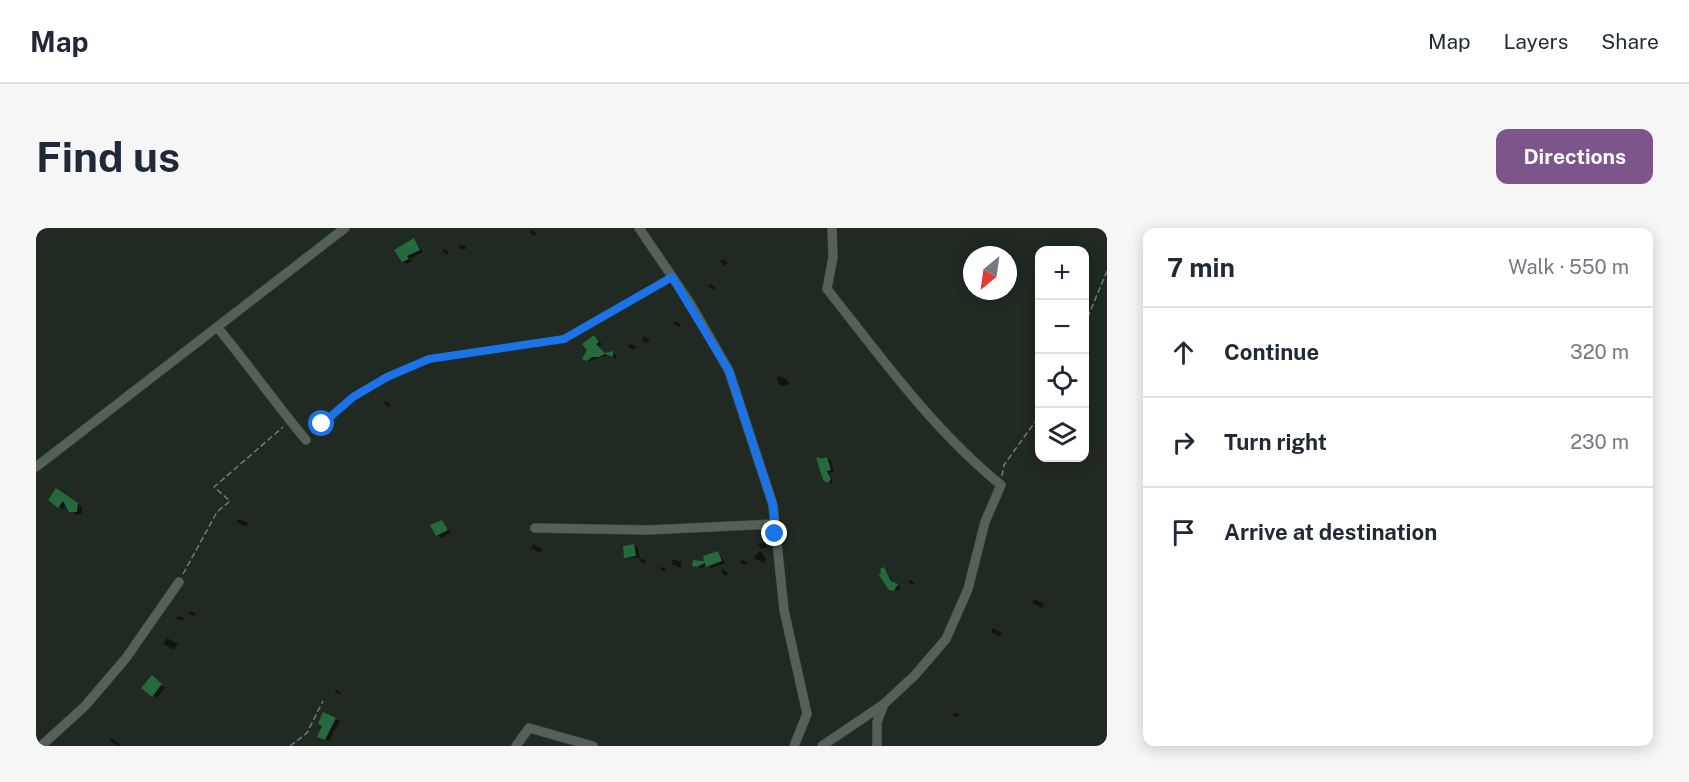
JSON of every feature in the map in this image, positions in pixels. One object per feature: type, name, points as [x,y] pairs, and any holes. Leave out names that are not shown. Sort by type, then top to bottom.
[{"type":"street","points":[[36,467],[345,228]]},
{"type":"street","points":[[639,228],[672,277],[729,371],[773,505],[784,610],[807,714],[794,746]]},
{"type":"street","points":[[822,746],[884,704],[915,675],[946,639],[968,589],[985,522],[1001,485],[975,465],[937,425],[827,289],[833,257],[832,228]]},
{"type":"street","points":[[217,327],[306,440]]},
{"type":"street","points":[[535,528],[648,530],[774,524]]},
{"type":"street","points":[[41,746],[86,706],[126,658],[179,582]]},
{"type":"street","points":[[878,746],[877,722],[884,704]]},
{"type":"street","points":[[516,746],[529,728],[593,746]]},
{"type":"path","points":[[1089,314],[1107,271]]},
{"type":"path","points":[[306,440],[353,397],[387,377],[429,359],[564,339],[672,277]]},
{"type":"path","points":[[179,582],[217,512],[230,501],[214,487],[290,420]]},
{"type":"path","points":[[1001,485],[1004,465],[1035,422]]},
{"type":"path","points":[[290,746],[307,733],[323,701]]},
{"type":"building","points":[[414,238],[420,250],[407,256],[409,259],[402,262],[394,250]]},
{"type":"building","points":[[594,335],[599,342],[596,344],[605,353],[613,351],[613,357],[605,354],[592,357],[587,361],[582,359],[587,350],[582,344]]},
{"type":"building","points":[[827,457],[831,470],[827,471],[831,479],[828,483],[823,480],[816,458],[820,459]]},
{"type":"building","points":[[56,488],[78,503],[77,512],[69,512],[63,501],[58,508],[48,500]]},
{"type":"building","points":[[442,520],[448,530],[436,536],[430,525]]},
{"type":"building","points":[[634,544],[636,556],[624,558],[623,546]]},
{"type":"building","points":[[718,551],[722,561],[706,567],[705,563],[697,567],[692,566],[693,560],[704,561],[703,556]]},
{"type":"building","points":[[884,567],[891,581],[898,584],[894,591],[889,590],[879,575],[880,569]]},
{"type":"building","points":[[152,675],[162,684],[152,697],[141,688]]},
{"type":"building","points":[[323,712],[336,718],[325,740],[317,737],[322,726],[318,724]]},
{"type":"route","points":[[322,424],[353,397],[387,377],[429,359],[564,339],[672,277],[690,303],[729,371],[773,505],[775,534]]}]
